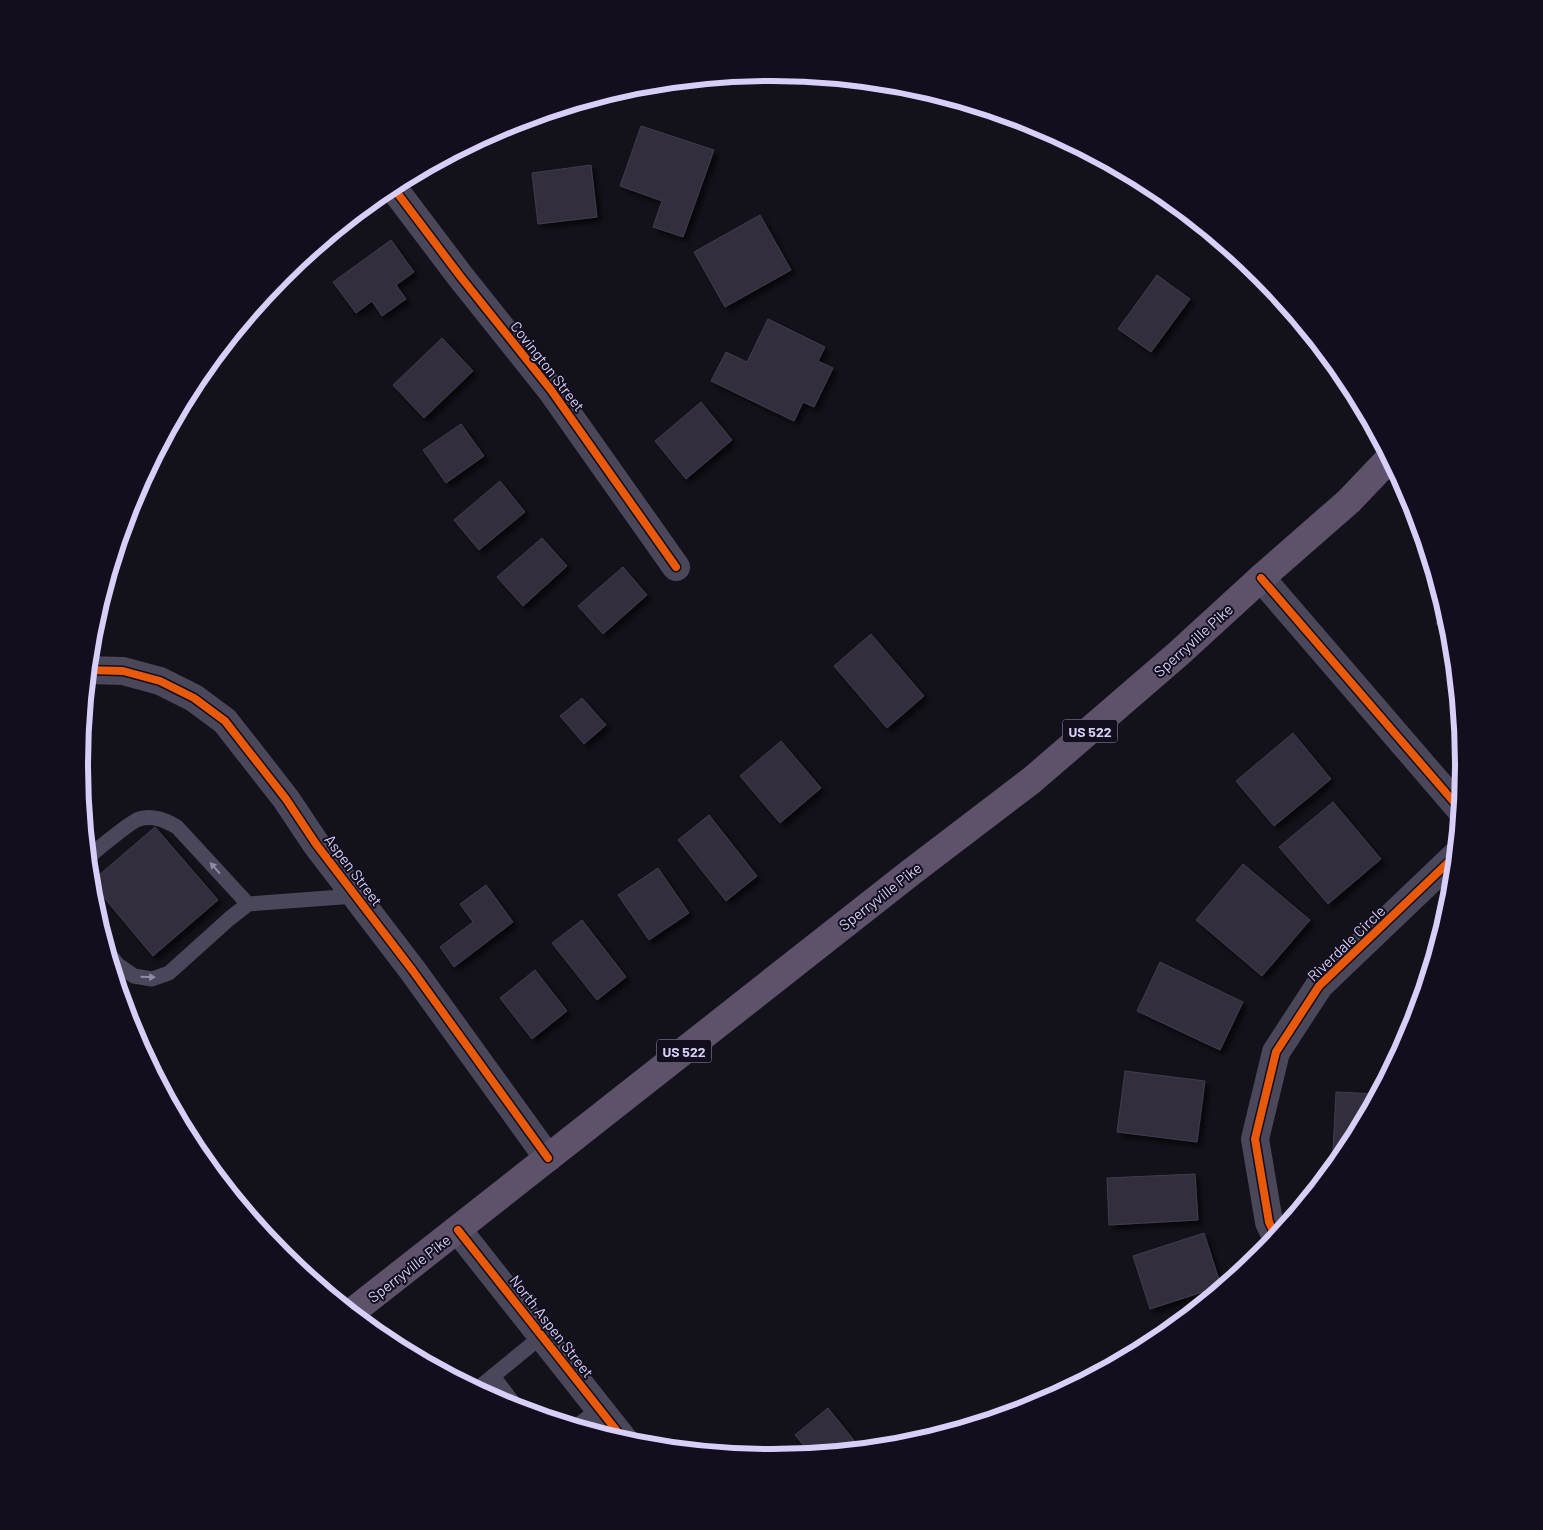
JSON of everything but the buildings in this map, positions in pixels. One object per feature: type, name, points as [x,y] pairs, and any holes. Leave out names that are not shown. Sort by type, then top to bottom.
[{"type":"main road","name":"Sperryville Pike","points":[[357,1308],[902,879],[1032,780],[1171,660],[1349,501],[1385,463]]},
{"type":"street","name":"Covington Street","points":[[397,193],[460,276],[551,390],[676,567]]},
{"type":"street","points":[[1262,578],[1454,802]]},
{"type":"street","name":"Aspen Street","points":[[95,670],[122,671],[160,681],[194,698],[225,721],[286,799],[316,844],[413,971],[548,1158]]},
{"type":"street","name":"Riverdale Circle","points":[[1273,1230],[1269,1222],[1255,1139],[1276,1052],[1319,986],[1448,863]]},
{"type":"street","name":"North Aspen Street","points":[[458,1230],[616,1430]]},
{"type":"lane","points":[[94,852],[137,819],[151,818],[166,821],[178,827],[248,904]]},
{"type":"lane","points":[[118,965],[134,976],[152,979],[168,973],[248,904],[356,896]]},
{"type":"lane","points":[[483,1384],[542,1336]]},
{"type":"lane","points":[[493,1376],[508,1396]]},
{"type":"lane","points":[[583,1421],[599,1409]]},
{"type":"cycle path","points":[[397,193],[460,276],[551,390],[676,567]]},
{"type":"cycle path","points":[[1261,578],[1454,802]]},
{"type":"cycle path","points":[[95,670],[123,671],[160,681],[194,698],[225,721],[286,799],[316,844],[413,971],[548,1158]]},
{"type":"cycle path","points":[[1273,1230],[1269,1222],[1255,1139],[1276,1052],[1319,986],[1448,863]]},
{"type":"cycle path","points":[[458,1230],[616,1430]]}]
